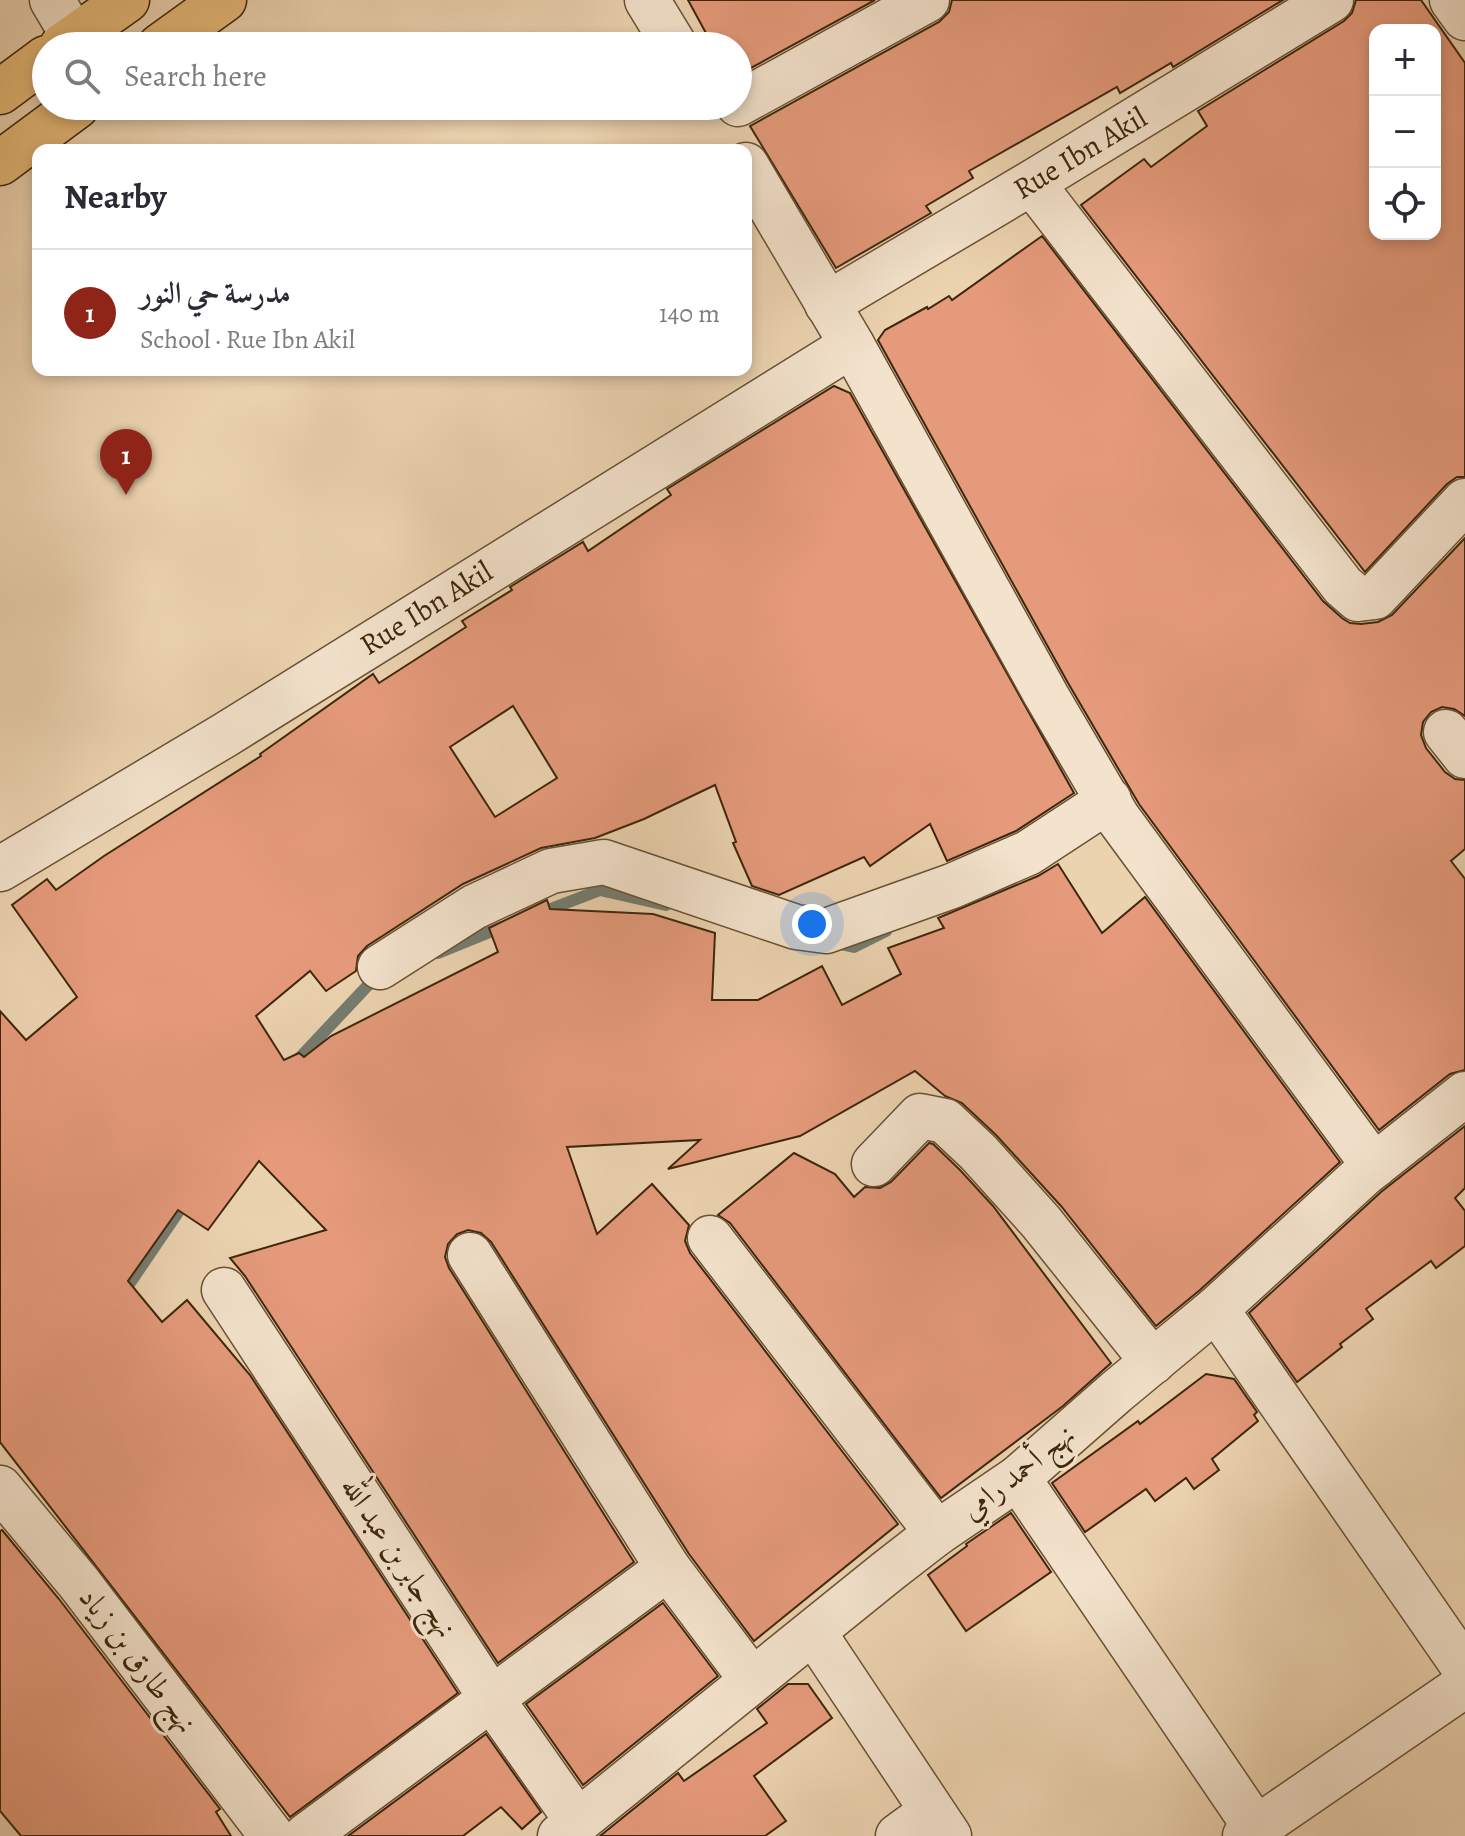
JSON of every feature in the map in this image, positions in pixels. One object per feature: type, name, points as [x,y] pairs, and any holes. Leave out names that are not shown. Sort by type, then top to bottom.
[{"type":"main road","points":[[82,32],[127,0]]},
{"type":"main road","points":[[179,32],[224,0]]},
{"type":"main road","points":[[0,92],[32,68]]},
{"type":"main road","points":[[0,163],[58,120]]},
{"type":"street","points":[[52,0],[58,32]]},
{"type":"street","points":[[647,0],[666,32]]},
{"type":"street","points":[[752,102],[927,0]]},
{"type":"street","name":"Rue Ibn Akil","points":[[827,304],[1331,0]]},
{"type":"street","points":[[1452,0],[1465,18]]},
{"type":"street","points":[[752,175],[852,345],[1046,695],[1118,818],[1374,1166]]},
{"type":"street","points":[[1032,183],[1324,562],[1358,599],[1375,597],[1465,501]]},
{"type":"street","name":"Rue Ibn Akil","points":[[0,869],[225,735],[852,345]]},
{"type":"street","points":[[380,967],[474,907],[525,883],[551,871],[604,862],[796,927],[826,931],[952,886],[1028,853],[1109,800]]},
{"type":"street","name":"نهج أحمد رامي","points":[[569,1829],[937,1533],[1018,1478],[1216,1309],[1374,1166],[1465,1094]]},
{"type":"street","points":[[874,1164],[920,1116],[945,1121],[978,1152],[1041,1222],[1153,1362]]},
{"type":"street","points":[[710,1238],[937,1533]]},
{"type":"street","points":[[470,1255],[668,1568],[752,1680]]},
{"type":"street","name":"نهج جابر بن عبد الله","points":[[224,1290],[491,1698],[569,1829]]},
{"type":"street","points":[[1216,1309],[1465,1669]]},
{"type":"street","points":[[1018,1478],[1251,1832],[1465,1685]]},
{"type":"street","name":"نهج طارق بن زياد","points":[[0,1488],[79,1583],[272,1836]]},
{"type":"street","points":[[306,1836],[668,1568]]},
{"type":"street","points":[[814,1633],[926,1828]]},
{"type":"building","points":[[688,0],[875,0],[752,67],[752,32],[705,32]]},
{"type":"building","points":[[952,0],[1283,0],[1173,67],[1171,63],[1120,93],[1117,87],[969,171],[973,178],[926,206],[931,213],[836,268],[750,126],[939,22],[949,12]]},
{"type":"building","points":[[1356,0],[1421,0],[1438,24],[1369,24],[1369,240],[1441,240],[1441,29],[1465,63],[1465,477],[1457,477],[1447,484],[1365,572],[1081,205],[1144,159],[1151,167],[1207,126],[1198,111],[1344,21],[1352,13]]},
{"type":"building","points":[[1042,236],[1323,601],[1342,618],[1361,624],[1378,622],[1392,615],[1465,538],[1465,716],[1454,709],[1442,707],[1431,712],[1423,722],[1421,735],[1426,748],[1445,772],[1455,779],[1465,780],[1465,849],[1451,861],[1465,879],[1465,1070],[1450,1074],[1379,1130],[1139,804],[1068,683],[878,340],[885,330],[927,307],[949,296],[952,300]]},
{"type":"building","points":[[834,386],[850,393],[1074,793],[1016,831],[947,861],[930,824],[870,866],[864,857],[779,895],[752,886],[733,843],[736,842],[715,785],[644,819],[595,838],[541,848],[463,884],[367,946],[358,956],[356,971],[326,991],[310,971],[256,1016],[284,1060],[299,1053],[304,1057],[331,1036],[498,952],[489,928],[547,900],[550,909],[653,914],[715,933],[712,1000],[758,1000],[822,966],[842,1005],[901,974],[888,948],[944,928],[938,918],[1038,876],[1058,864],[1102,933],[1145,897],[1340,1162],[1200,1290],[1156,1326],[1061,1206],[996,1135],[962,1103],[945,1096],[915,1071],[800,1136],[668,1169],[700,1140],[567,1147],[597,1234],[652,1184],[689,1225],[685,1241],[690,1253],[898,1524],[754,1641],[689,1554],[491,1242],[481,1233],[468,1230],[457,1234],[448,1244],[445,1257],[449,1268],[634,1562],[498,1663],[245,1276],[230,1258],[326,1230],[259,1161],[208,1230],[178,1210],[128,1281],[162,1322],[187,1300],[250,1375],[458,1693],[290,1817],[0,1442],[0,1011],[26,1040],[77,997],[12,905],[47,879],[56,890],[261,756],[373,674],[379,683],[466,627],[462,621],[512,590],[510,587],[583,542],[588,551],[671,495],[667,489]],"holes":[[[513,706],[557,778],[495,817],[450,747]]]},
{"type":"building","points":[[1465,1126],[1465,1188],[1455,1198],[1465,1211],[1465,1246],[1436,1268],[1431,1261],[1366,1309],[1373,1319],[1297,1382],[1249,1313],[1381,1192]]},
{"type":"building","points":[[929,1143],[960,1170],[993,1206],[1111,1363],[1063,1406],[941,1498],[730,1223],[718,1215],[794,1153],[835,1174],[854,1197],[865,1187],[880,1188],[891,1182]]},
{"type":"building","points":[[1206,1374],[1234,1379],[1257,1412],[1254,1415],[1258,1421],[1212,1459],[1219,1470],[1194,1489],[1186,1478],[1155,1501],[1146,1489],[1085,1532],[1052,1483],[1138,1421],[1140,1424]]},
{"type":"building","points":[[1011,1513],[1051,1572],[966,1631],[928,1575]]},
{"type":"building","points":[[2,1530],[59,1599],[220,1809],[216,1812],[231,1836],[21,1836],[0,1811]]},
{"type":"building","points":[[663,1603],[718,1676],[583,1785],[526,1704]]},
{"type":"building","points":[[788,1684],[808,1684],[832,1718],[754,1776],[786,1821],[765,1836],[600,1836],[678,1773],[684,1781],[767,1723],[757,1709]]},
{"type":"building","points":[[486,1734],[541,1812],[522,1829],[501,1807],[463,1836],[348,1836]]},
{"type":"waterway","points":[[535,915],[600,890],[666,905]]},
{"type":"waterway","points":[[438,953],[502,927]]},
{"type":"waterway","points":[[836,943],[854,947],[886,931]]},
{"type":"waterway","points":[[292,1066],[372,981],[380,977]]},
{"type":"waterway","points":[[121,1296],[187,1199]]},
{"type":"place","name":"مدرسة حي النور","points":[[126,495]]}]
